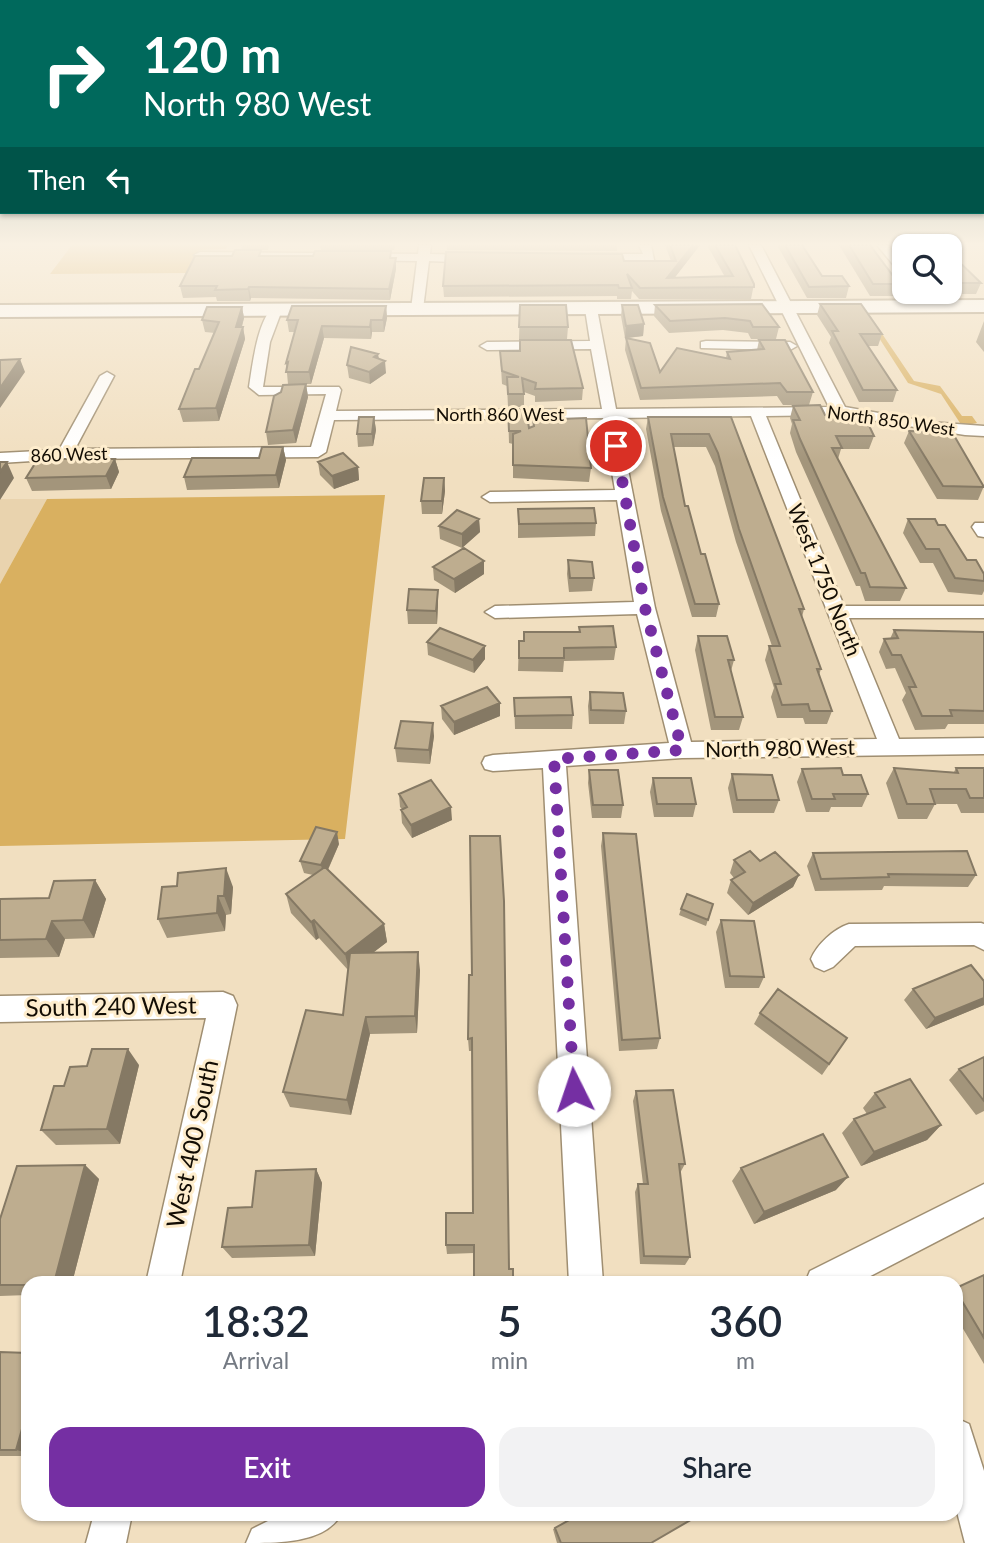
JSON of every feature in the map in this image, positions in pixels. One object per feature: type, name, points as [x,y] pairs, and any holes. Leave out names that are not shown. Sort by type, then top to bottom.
[{"type":"street","points":[[273,317],[263,342],[256,387],[259,391],[334,390],[327,416]]},
{"type":"street","points":[[592,317],[645,608],[682,750]]},
{"type":"street","points":[[790,317],[839,411]]},
{"type":"street","points":[[487,346],[597,345]]},
{"type":"street","points":[[706,345],[804,346]]},
{"type":"street","points":[[64,454],[107,376]]},
{"type":"street","name":"North 850 West","points":[[757,412],[839,411],[878,416],[947,431],[984,431]]},
{"type":"street","name":"North 860 West","points":[[327,416],[757,412]]},
{"type":"street","name":"West 1750 North","points":[[757,412],[891,747]]},
{"type":"street","name":"860 West","points":[[0,458],[64,454],[318,452],[327,416]]},
{"type":"street","points":[[490,497],[625,495]]},
{"type":"street","points":[[495,612],[645,608]]},
{"type":"street","points":[[837,612],[984,612]]},
{"type":"street","name":"North 980 West","points":[[493,763],[682,750],[984,746]]},
{"type":"street","points":[[554,759],[586,1276]]},
{"type":"street","points":[[824,959],[849,935],[983,936]]},
{"type":"street","name":"South 240 West","points":[[0,1009],[223,1005]]},
{"type":"street","name":"West 400 South","points":[[165,1276],[223,1005]]},
{"type":"street","points":[[860,1274],[984,1200]]},
{"type":"street","points":[[963,1463],[984,1542]]},
{"type":"street","points":[[107,1543],[112,1521]]},
{"type":"street","points":[[266,1543],[308,1521]]},
{"type":"shaded area","points":[[866,317],[871,317],[914,381],[940,386],[962,416],[972,416],[977,423],[962,426],[941,394],[908,383]]},
{"type":"shaded area","points":[[385,495],[345,839],[0,846],[0,584],[47,499]]},
{"type":"shaded area","points":[[0,499],[47,499],[0,584]]},
{"type":"building","points":[[203,317],[239,317],[236,327],[243,327],[216,408],[179,409],[195,369],[199,369],[219,322],[202,320]]},
{"type":"building","points":[[288,317],[384,317],[383,320],[371,320],[370,327],[322,326],[309,372],[286,372],[298,320],[287,320]]},
{"type":"building","points":[[519,317],[567,317],[568,327],[519,327]]},
{"type":"building","points":[[624,317],[642,317],[644,324],[626,326]]},
{"type":"building","points":[[666,317],[772,317],[779,327],[753,327],[750,321],[725,318],[670,321]]},
{"type":"building","points":[[829,317],[870,317],[882,334],[860,334],[897,390],[863,390],[832,331],[838,331]]},
{"type":"building","points":[[626,338],[650,343],[660,372],[677,348],[730,359],[727,352],[764,349],[759,340],[785,340],[813,392],[787,392],[780,383],[641,388]]},
{"type":"building","points":[[520,340],[571,340],[583,388],[535,389],[536,383],[522,378],[524,394],[508,394],[507,377],[519,377],[502,371],[500,351],[520,351]]},
{"type":"building","points":[[351,347],[378,354],[374,357],[385,361],[369,372],[347,365]]},
{"type":"building","points":[[20,359],[0,388],[0,360]]},
{"type":"building","points":[[306,384],[293,430],[266,432],[274,396],[281,392],[283,385]]},
{"type":"building","points":[[820,405],[825,415],[864,415],[874,436],[836,436],[842,448],[832,448],[906,588],[870,587],[865,573],[861,573],[793,420],[800,420],[793,406]]},
{"type":"building","points":[[508,409],[526,409],[529,428],[534,426],[533,420],[586,418],[591,468],[513,465],[513,434],[521,431],[509,431]]},
{"type":"building","points":[[359,417],[374,417],[372,434],[357,434]]},
{"type":"building","points":[[648,417],[731,417],[804,609],[799,609],[821,669],[817,669],[832,711],[810,711],[808,704],[782,705],[775,684],[781,684],[769,646],[780,646],[739,529],[718,453],[709,434],[671,434],[685,506],[688,506],[701,554],[705,554],[719,604],[695,604],[663,497]]},
{"type":"building","points":[[909,431],[952,432],[984,487],[943,486]]},
{"type":"building","points":[[262,447],[283,447],[276,475],[184,477],[192,458],[259,458]]},
{"type":"building","points":[[343,453],[358,467],[332,476],[318,462]]},
{"type":"building","points":[[51,459],[115,459],[106,476],[26,478],[36,462]]},
{"type":"building","points":[[0,462],[7,462],[0,472]]},
{"type":"building","points":[[424,478],[444,478],[442,501],[421,501]]},
{"type":"building","points":[[594,508],[596,523],[519,524],[518,509]]},
{"type":"building","points":[[457,510],[479,519],[462,534],[439,526]]},
{"type":"building","points":[[908,519],[935,519],[938,525],[945,525],[967,560],[976,560],[984,574],[984,581],[955,578],[939,549],[926,549]]},
{"type":"building","points":[[464,548],[484,561],[454,579],[433,567]]},
{"type":"building","points":[[568,560],[592,562],[594,578],[570,578]]},
{"type":"building","points":[[409,589],[438,590],[436,611],[407,610]]},
{"type":"building","points":[[613,626],[616,647],[564,648],[564,658],[519,658],[519,641],[524,641],[524,632],[580,632],[579,627]]},
{"type":"building","points":[[440,628],[485,646],[473,660],[427,642]]},
{"type":"building","points":[[894,630],[984,632],[984,711],[950,710],[952,716],[922,716],[909,687],[916,687],[901,655],[892,655],[884,639],[898,638]]},
{"type":"building","points":[[698,636],[727,636],[734,660],[728,660],[743,717],[715,717]]},
{"type":"building","points":[[487,687],[500,703],[454,722],[441,706]]},
{"type":"building","points":[[590,692],[623,693],[626,711],[591,710]]},
{"type":"building","points":[[571,697],[573,715],[515,716],[514,698]]},
{"type":"building","points":[[401,721],[433,723],[429,750],[395,748]]},
{"type":"building","points":[[841,768],[843,775],[861,775],[868,794],[833,794],[835,799],[812,799],[802,769]]},
{"type":"building","points":[[894,768],[958,773],[956,768],[984,768],[984,798],[970,798],[966,789],[930,789],[935,804],[907,804]]},
{"type":"building","points":[[589,770],[618,770],[623,805],[593,805]]},
{"type":"building","points":[[732,774],[772,775],[779,800],[737,800]]},
{"type":"building","points":[[653,778],[691,778],[696,804],[657,804]]},
{"type":"building","points":[[431,780],[451,807],[411,825],[401,810],[407,807],[399,794]]},
{"type":"building","points":[[316,827],[337,832],[321,865],[300,861]]},
{"type":"building","points":[[603,833],[636,834],[660,1038],[622,1040]]},
{"type":"building","points":[[470,836],[500,836],[504,901],[509,1269],[513,1269],[513,1276],[474,1276],[474,1245],[446,1245],[446,1213],[473,1213],[472,1038],[468,1039],[469,975],[472,975]]},
{"type":"building","points":[[750,851],[760,861],[775,852],[799,875],[753,903],[731,880],[745,872],[734,860]]},
{"type":"building","points":[[967,851],[976,875],[888,874],[889,877],[821,879],[813,853]]},
{"type":"building","points":[[325,867],[384,924],[345,954],[286,894]]},
{"type":"building","points":[[226,868],[224,896],[218,896],[217,913],[158,919],[162,887],[177,886],[178,873]]},
{"type":"building","points":[[95,880],[83,920],[52,921],[46,939],[0,940],[0,899],[49,898],[54,881]]},
{"type":"building","points":[[687,894],[713,904],[708,920],[681,909]]},
{"type":"building","points":[[721,920],[754,921],[764,977],[730,976]]},
{"type":"building","points":[[418,952],[415,1016],[366,1017],[347,1100],[283,1092],[306,1010],[343,1015],[350,953]]},
{"type":"building","points":[[971,965],[984,981],[984,998],[935,1018],[913,989]]},
{"type":"building","points":[[778,989],[847,1038],[829,1064],[760,1013]]},
{"type":"building","points":[[92,1049],[128,1049],[107,1129],[41,1130],[54,1086],[64,1086],[70,1067],[87,1066]]},
{"type":"building","points":[[984,1057],[984,1101],[959,1069]]},
{"type":"building","points":[[910,1079],[941,1125],[874,1152],[854,1119],[885,1107],[875,1093]]},
{"type":"building","points":[[673,1090],[685,1164],[679,1164],[690,1257],[644,1256],[638,1184],[648,1184],[636,1091]]},
{"type":"building","points":[[823,1134],[848,1177],[764,1212],[741,1168]]},
{"type":"building","points":[[85,1165],[56,1276],[21,1276],[21,1285],[0,1285],[0,1219],[17,1166]]},
{"type":"building","points":[[316,1169],[309,1245],[222,1247],[228,1208],[252,1207],[256,1171]]},
{"type":"building","points":[[984,1275],[984,1338],[963,1303],[963,1285]]},
{"type":"building","points":[[0,1352],[21,1353],[21,1432],[16,1450],[0,1450]]},
{"type":"building","points":[[568,1521],[689,1521],[651,1543],[561,1543],[555,1528]]},
{"type":"route","points":[[574,1090],[554,759],[682,750],[645,608],[616,446]]}]
